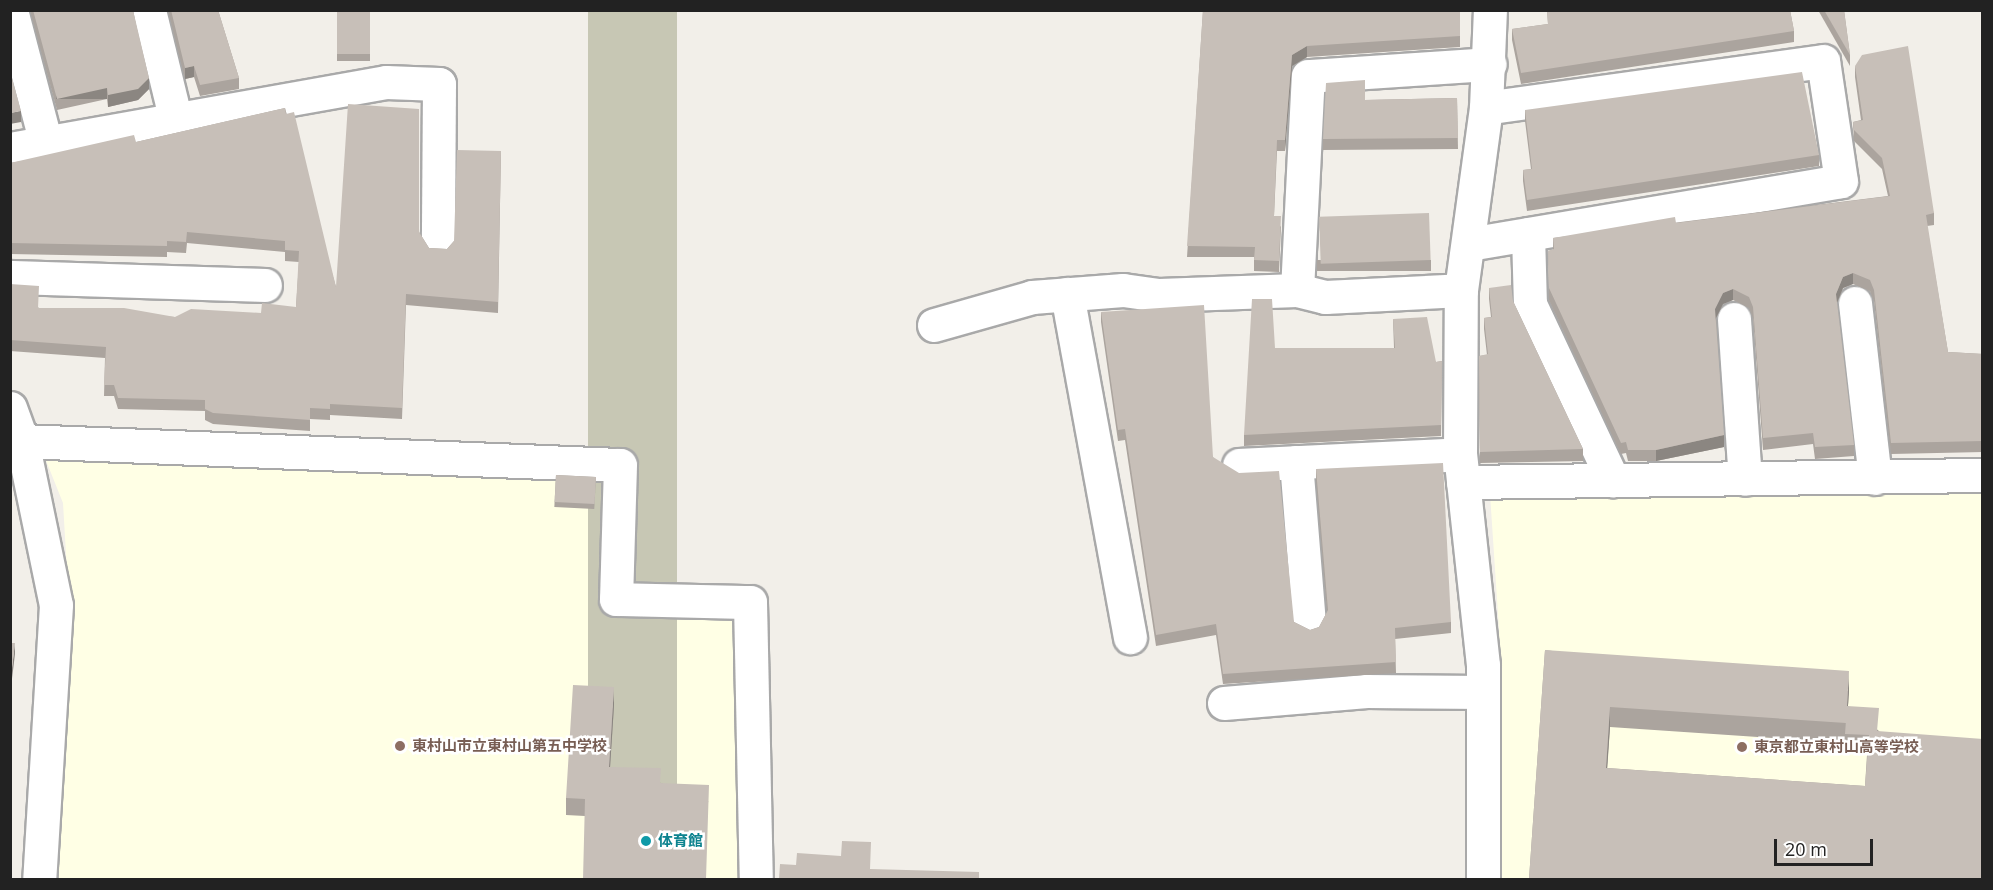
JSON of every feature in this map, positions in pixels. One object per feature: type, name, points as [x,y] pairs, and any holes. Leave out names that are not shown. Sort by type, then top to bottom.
[{"type":"street","points":[[11,10],[45,143]]},
{"type":"street","points":[[148,10],[176,121]]},
{"type":"street","points":[[1483,879],[1483,692],[1461,468],[1461,290],[1486,108],[1490,64],[1490,10]]},
{"type":"street","points":[[1469,244],[1840,181],[1823,61],[1486,108]]},
{"type":"street","points":[[1297,290],[1308,76],[1490,64]]},
{"type":"street","points":[[10,149],[386,82],[439,84],[438,243]]},
{"type":"street","points":[[1528,234],[1530,304],[1613,480]]},
{"type":"street","points":[[10,276],[265,285]]},
{"type":"street","points":[[933,325],[1032,297],[1067,294],[1297,290],[1325,297],[1461,290]]},
{"type":"street","points":[[1067,294],[1130,637]]},
{"type":"street","points":[[1855,303],[1875,478]]},
{"type":"street","points":[[1734,319],[1745,479]]},
{"type":"street","points":[[10,408],[22,441],[56,605],[39,879]]},
{"type":"street","points":[[22,441],[620,465],[616,599],[750,602],[756,879]]},
{"type":"street","points":[[1296,462],[1309,622]]},
{"type":"street","points":[[1239,465],[1296,462],[1461,468],[1613,480],[1983,475]]},
{"type":"street","points":[[1224,703],[1366,691],[1483,692]]},
{"type":"shaded area","points":[[588,11],[677,11],[677,880],[588,880]]},
{"type":"shaded area","name":"東村山市立東村山第五中学校","points":[[43,453],[610,478],[605,610],[739,612],[741,879],[52,879],[69,605],[63,503]]},
{"type":"shaded area","name":"東京都立東村山高等学校","points":[[1982,483],[1982,879],[1502,879],[1499,629],[1490,494]]},
{"type":"building","points":[[33,10],[133,10],[149,78],[138,89],[108,95],[107,88],[57,99]]},
{"type":"building","points":[[171,10],[218,10],[239,78],[200,85],[194,66],[185,68]]},
{"type":"building","points":[[337,10],[370,10],[370,54],[337,54]]},
{"type":"building","points":[[1203,10],[1460,10],[1460,36],[1307,46],[1292,55],[1285,140],[1277,140],[1274,216],[1281,216],[1279,261],[1254,260],[1255,247],[1187,246]]},
{"type":"building","points":[[1547,10],[1790,10],[1794,31],[1521,73],[1512,29],[1548,24]]},
{"type":"building","points":[[1824,10],[1844,10],[1850,55]]},
{"type":"building","points":[[1908,46],[1934,213],[1926,215],[1948,352],[1983,354],[1983,441],[1891,443],[1874,290],[1870,280],[1853,273],[1843,277],[1836,294],[1854,445],[1815,447],[1813,433],[1763,438],[1753,307],[1749,297],[1733,289],[1723,293],[1715,309],[1724,435],[1656,450],[1628,450],[1626,442],[1621,443],[1549,288],[1548,251],[1554,249],[1553,238],[1675,217],[1676,223],[1890,196],[1882,158],[1854,130],[1853,122],[1863,120],[1855,66],[1862,55]]},
{"type":"building","points":[[10,71],[21,111],[10,113]]},
{"type":"building","points":[[1802,72],[1819,155],[1527,200],[1523,170],[1532,169],[1525,110]]},
{"type":"building","points":[[1365,80],[1365,100],[1457,98],[1458,138],[1323,139],[1326,83]]},
{"type":"building","points":[[348,104],[419,109],[419,232],[429,248],[447,249],[454,241],[457,150],[501,151],[498,302],[406,294],[402,408],[330,404],[330,409],[310,408],[310,420],[213,413],[205,409],[205,400],[118,398],[114,385],[104,385],[106,347],[10,340],[10,284],[39,286],[38,308],[124,308],[175,317],[191,309],[261,313],[262,303],[296,307],[299,251],[285,250],[285,241],[187,232],[186,242],[167,241],[167,246],[10,243],[10,163],[134,135],[136,142],[285,108],[286,114],[294,112],[336,287]]},
{"type":"building","points":[[1429,213],[1431,260],[1321,264],[1319,217]]},
{"type":"building","points":[[1511,285],[1513,301],[1583,449],[1480,452],[1479,356],[1488,354],[1484,318],[1492,317],[1489,288]]},
{"type":"building","points":[[1252,299],[1272,299],[1275,348],[1395,348],[1393,319],[1427,317],[1436,362],[1442,361],[1441,425],[1244,435]]},
{"type":"building","points":[[1204,305],[1213,457],[1239,473],[1279,471],[1294,622],[1310,630],[1319,627],[1328,610],[1316,469],[1443,463],[1451,622],[1395,628],[1396,662],[1223,674],[1216,624],[1156,635],[1125,429],[1118,430],[1101,312]]},
{"type":"building","points":[[556,475],[596,477],[595,504],[555,502]]},
{"type":"building","points":[[10,643],[15,643],[11,676],[10,676]]},
{"type":"building","points":[[1545,650],[1849,671],[1847,706],[1879,708],[1877,731],[1983,739],[1983,879],[1529,879]],"holes":[[[1610,707],[1846,723],[1845,734],[1869,735],[1865,786],[1606,768]]]},
{"type":"building","points":[[573,685],[614,687],[609,767],[661,768],[660,783],[709,785],[706,879],[583,879],[585,799],[566,798]]},
{"type":"building","points":[[842,841],[871,842],[870,869],[979,872],[979,879],[779,879],[780,864],[796,865],[797,853],[841,856]]},
{"type":"place","name":"東村山市立東村山第五中学校","points":[[400,746]]},
{"type":"place","name":"東京都立東村山高等学校","points":[[1742,747]]},
{"type":"place","name":"体育館","points":[[646,841]]}]
